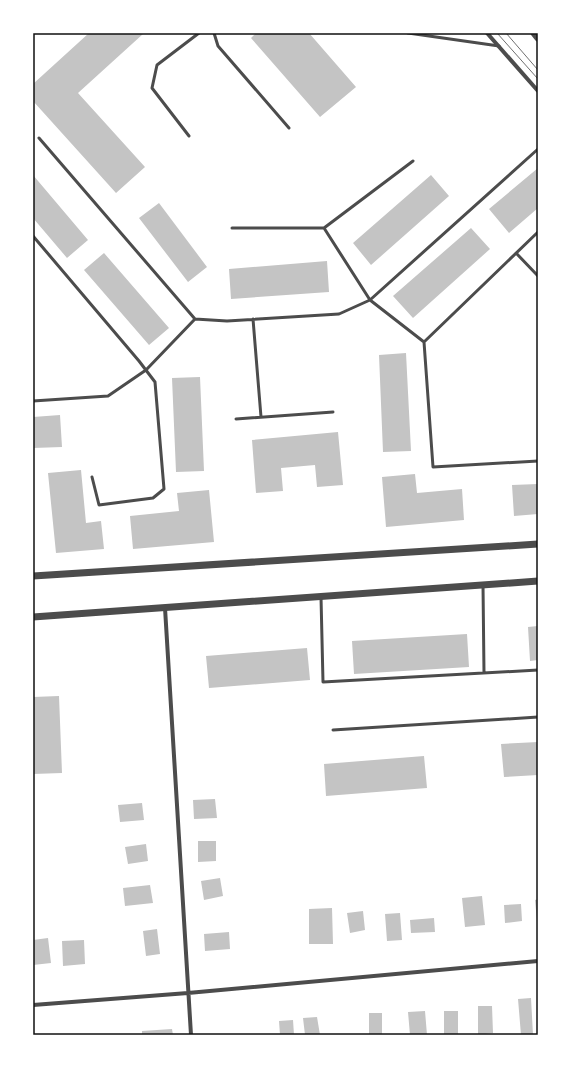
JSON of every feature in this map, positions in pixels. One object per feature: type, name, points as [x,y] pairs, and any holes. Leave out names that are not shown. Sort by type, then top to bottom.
[{"type":"street","points":[[487,33],[538,91]]},
{"type":"street","points":[[534,33],[538,38]]},
{"type":"street","points":[[33,576],[538,544]]},
{"type":"street","points":[[33,617],[538,581]]},
{"type":"street","points":[[165,608],[191,1035]]},
{"type":"street","points":[[33,1005],[188,993],[538,961]]},
{"type":"lane","points":[[189,136],[152,88],[157,65],[199,33]]},
{"type":"lane","points":[[214,33],[218,46],[289,128]]},
{"type":"lane","points":[[408,33],[499,46]]},
{"type":"lane","points":[[39,138],[195,319],[227,321],[339,314],[370,300],[538,148]]},
{"type":"lane","points":[[232,228],[324,228],[413,161]]},
{"type":"lane","points":[[324,228],[370,300],[424,342],[433,467],[538,461]]},
{"type":"lane","points":[[424,342],[538,232]]},
{"type":"lane","points":[[33,236],[155,382],[164,489],[153,498],[99,505],[92,477]]},
{"type":"lane","points":[[516,253],[538,276]]},
{"type":"lane","points":[[33,401],[108,396],[146,370],[195,319]]},
{"type":"lane","points":[[254,320],[262,417]]},
{"type":"lane","points":[[236,419],[333,412]]},
{"type":"lane","points":[[483,585],[484,673]]},
{"type":"lane","points":[[321,597],[323,682],[538,670]]},
{"type":"lane","points":[[333,730],[538,717]]},
{"type":"building","points":[[89,33],[143,34],[78,93],[145,167],[116,193],[33,101],[33,84]]},
{"type":"building","points":[[256,33],[309,33],[356,87],[320,117],[251,38]]},
{"type":"building","points":[[538,168],[538,208],[509,233],[489,209]]},
{"type":"building","points":[[33,175],[88,240],[67,258],[33,218]]},
{"type":"building","points":[[431,175],[449,196],[371,265],[353,243]]},
{"type":"building","points":[[159,203],[207,267],[188,282],[139,218]]},
{"type":"building","points":[[471,228],[490,249],[413,318],[393,296]]},
{"type":"building","points":[[104,253],[169,328],[149,345],[84,270]]},
{"type":"building","points":[[327,261],[329,292],[231,299],[229,269]]},
{"type":"building","points":[[406,353],[411,451],[383,452],[379,355]]},
{"type":"building","points":[[200,377],[204,471],[176,472],[172,378]]},
{"type":"building","points":[[60,415],[62,447],[33,448],[33,417]]},
{"type":"building","points":[[338,432],[343,485],[317,487],[315,465],[281,468],[283,491],[256,493],[252,440]]},
{"type":"building","points":[[81,470],[86,523],[101,521],[104,549],[56,553],[48,473]]},
{"type":"building","points":[[415,474],[417,493],[462,489],[464,520],[386,527],[382,477]]},
{"type":"building","points":[[538,484],[538,514],[514,516],[512,485]]},
{"type":"building","points":[[209,490],[214,542],[133,549],[130,516],[179,511],[177,493]]},
{"type":"building","points":[[538,626],[538,660],[530,661],[528,627]]},
{"type":"building","points":[[467,634],[469,667],[354,674],[352,641]]},
{"type":"building","points":[[307,648],[310,680],[209,688],[206,656]]},
{"type":"building","points":[[59,696],[62,773],[33,774],[33,697]]},
{"type":"building","points":[[538,742],[538,775],[504,777],[501,744]]},
{"type":"building","points":[[424,756],[427,788],[326,796],[324,764]]},
{"type":"building","points":[[215,799],[217,818],[194,819],[193,800]]},
{"type":"building","points":[[142,803],[144,820],[120,822],[118,805]]},
{"type":"building","points":[[198,841],[216,841],[216,861],[198,862]]},
{"type":"building","points":[[146,844],[148,861],[128,864],[125,847]]},
{"type":"building","points":[[220,878],[223,896],[204,900],[201,881]]},
{"type":"building","points":[[150,885],[153,903],[125,906],[123,888]]},
{"type":"building","points":[[482,896],[485,925],[465,927],[462,898]]},
{"type":"building","points":[[538,899],[538,921],[537,921],[535,900]]},
{"type":"building","points":[[521,904],[522,921],[505,923],[504,905]]},
{"type":"building","points":[[332,908],[333,944],[309,944],[309,909]]},
{"type":"building","points":[[363,911],[365,930],[350,933],[347,913]]},
{"type":"building","points":[[400,913],[402,940],[387,941],[385,914]]},
{"type":"building","points":[[434,918],[435,932],[411,933],[410,920]]},
{"type":"building","points":[[157,929],[160,954],[146,956],[143,931]]},
{"type":"building","points":[[229,932],[230,949],[205,951],[204,934]]},
{"type":"building","points":[[48,938],[51,963],[33,965],[33,940]]},
{"type":"building","points":[[84,940],[85,964],[63,966],[62,941]]},
{"type":"building","points":[[531,998],[533,1035],[521,1035],[518,999]]},
{"type":"building","points":[[478,1006],[492,1006],[493,1033],[478,1035]]},
{"type":"building","points":[[425,1011],[427,1035],[410,1035],[408,1012]]},
{"type":"building","points":[[444,1011],[458,1011],[458,1035],[444,1035]]},
{"type":"building","points":[[369,1013],[382,1013],[382,1035],[369,1035]]},
{"type":"building","points":[[317,1017],[320,1035],[305,1035],[303,1018]]},
{"type":"building","points":[[293,1020],[294,1035],[280,1035],[279,1021]]},
{"type":"building","points":[[172,1029],[173,1035],[142,1035],[142,1031]]},
{"type":"tram line","points":[[497,33],[538,79]]},
{"type":"tram line","points":[[506,33],[538,70]]}]
